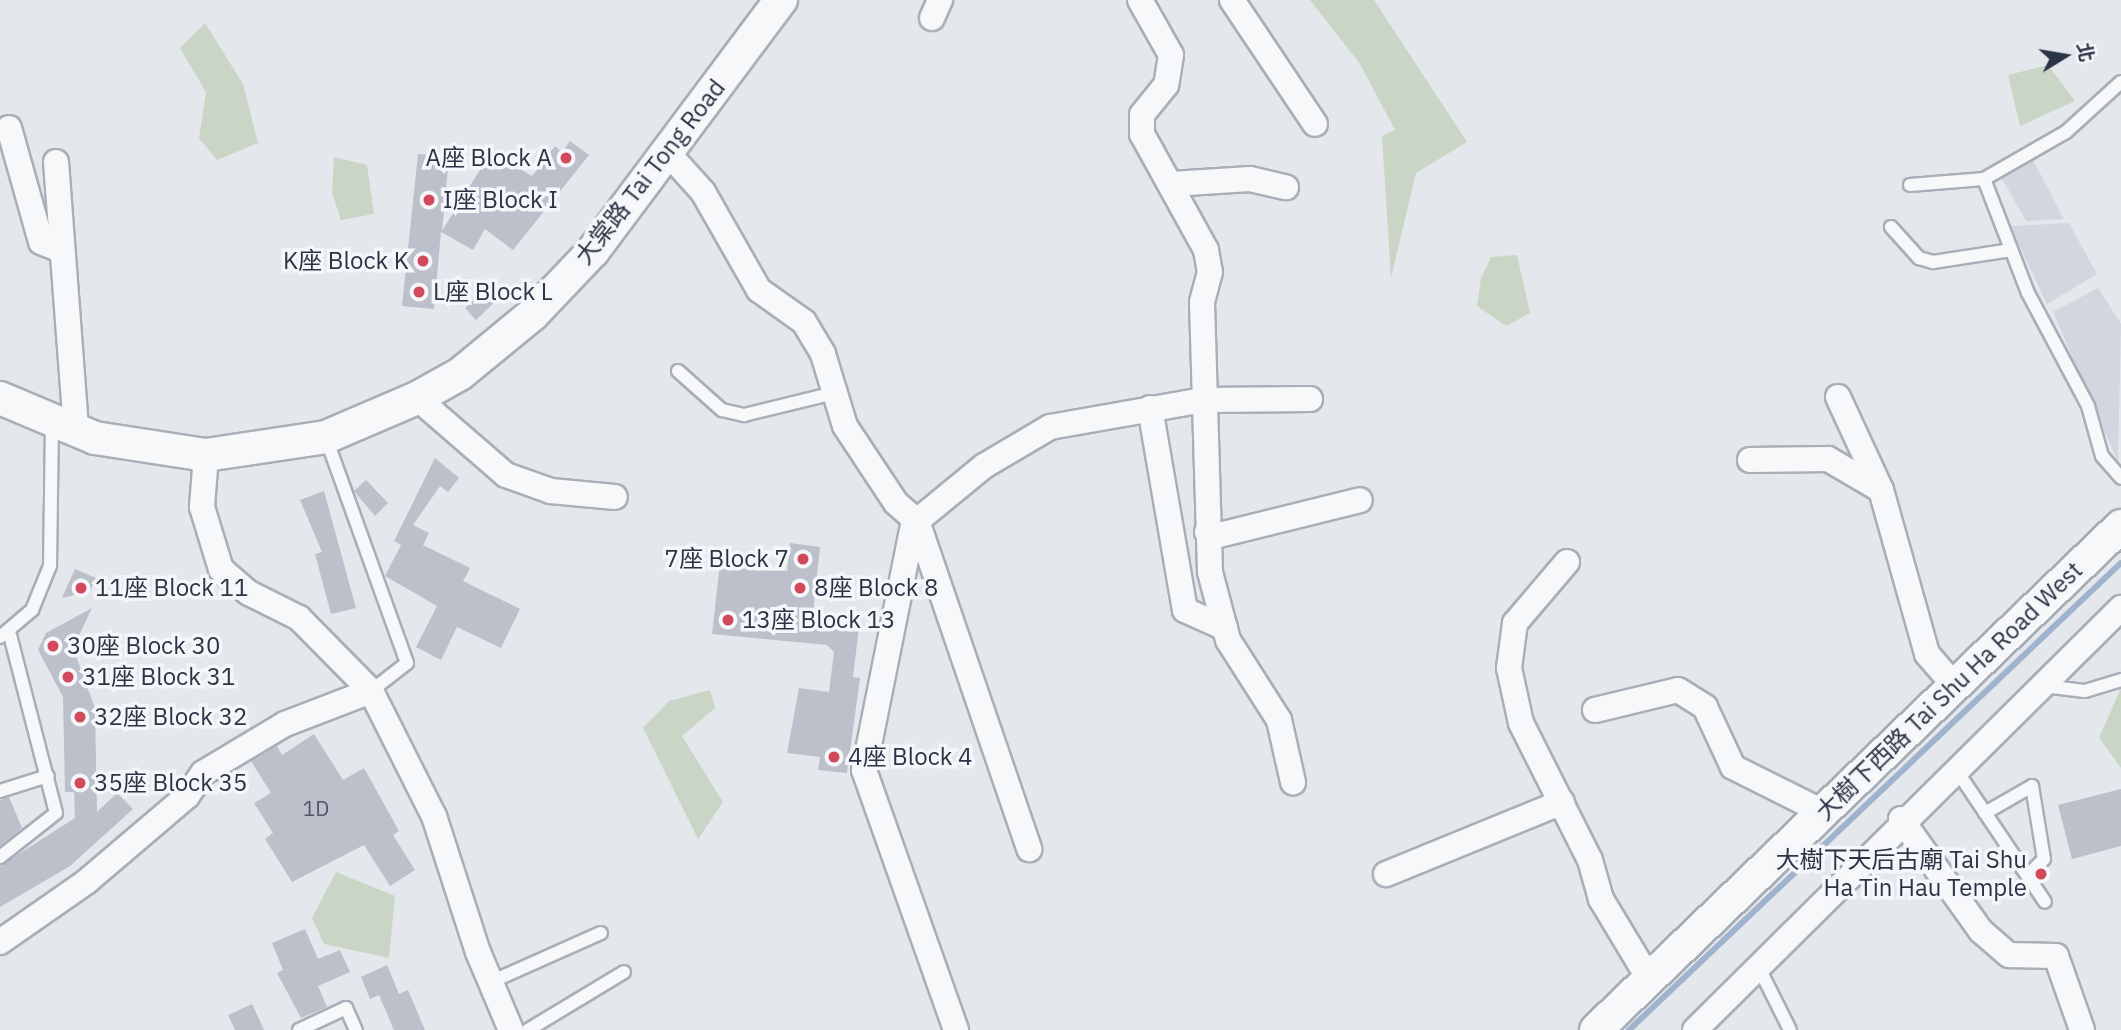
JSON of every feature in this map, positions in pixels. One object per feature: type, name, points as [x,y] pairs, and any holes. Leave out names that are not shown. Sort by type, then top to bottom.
[{"type":"street","name":"大棠路 Tai Tong Road","points":[[0,398],[64,425],[206,455],[326,437],[417,398],[460,374],[533,314],[593,251],[781,0]]},
{"type":"street","points":[[1140,0],[1171,55],[1166,85],[1140,125],[1206,250],[1203,400],[1211,458],[1207,532],[1225,628],[1235,655],[1269,698],[1293,782]]},
{"type":"street","points":[[1232,0],[1315,124]]},
{"type":"street","points":[[9,128],[41,242],[61,250]]},
{"type":"street","points":[[667,152],[703,192],[759,290],[804,322],[823,354],[831,394],[874,471],[916,521],[1029,849]]},
{"type":"street","points":[[57,162],[64,425]]},
{"type":"street","points":[[1171,184],[1250,179],[1286,187]]},
{"type":"street","points":[[1838,397],[1881,490],[1927,654],[1954,685]]},
{"type":"street","points":[[417,398],[506,475],[551,491],[615,497]]},
{"type":"street","points":[[956,1030],[864,771],[916,521],[984,466],[1050,426],[1203,400],[1310,399]]},
{"type":"street","points":[[1150,408],[1185,610],[1193,619],[1225,628]]},
{"type":"street","points":[[206,455],[202,507],[220,569],[249,593],[299,618],[371,691],[434,816],[510,1028]]},
{"type":"street","points":[[1750,460],[1828,459],[1881,490]]},
{"type":"street","points":[[1207,532],[1215,536],[1360,500]]},
{"type":"street","name":"大樹下西路 Tai Shu Ha Road West","points":[[1595,1030],[2121,526]]},
{"type":"street","points":[[1567,562],[1515,623],[1509,668],[1521,723],[1562,802],[1601,899],[1649,979]]},
{"type":"street","points":[[1695,1030],[1759,968],[1901,820],[2121,608]]},
{"type":"street","points":[[1595,710],[1678,690],[1705,707],[1733,767],[1823,812]]},
{"type":"street","points":[[0,942],[86,882],[187,796],[203,773],[285,724],[371,691]]},
{"type":"street","points":[[1386,874],[1562,802]]},
{"type":"street","points":[[1901,820],[1981,931],[2009,955],[2056,956],[2081,1030]]},
{"type":"lane","points":[[1910,186],[1984,179],[2066,132],[2121,82]]},
{"type":"lane","points":[[1984,179],[2011,250],[2088,406],[2102,456],[2121,478]]},
{"type":"lane","points":[[1891,227],[1919,258],[1933,262],[2011,250]]},
{"type":"lane","points":[[678,371],[722,410],[744,415],[831,394]]},
{"type":"lane","points":[[0,857],[55,813],[48,776],[5,636],[40,596],[50,566],[64,425]]},
{"type":"lane","points":[[326,437],[408,663],[371,691]]},
{"type":"lane","points":[[2040,686],[2085,691],[2121,680]]},
{"type":"lane","points":[[1955,768],[2045,902]]},
{"type":"lane","points":[[0,791],[48,776]]},
{"type":"lane","points":[[1985,813],[2032,786],[2044,859],[2028,875]]},
{"type":"lane","points":[[493,981],[601,933]]},
{"type":"lane","points":[[1759,968],[1790,1030]]},
{"type":"lane","points":[[510,1028],[624,972]]},
{"type":"lane","points":[[299,1030],[346,1008],[356,1030]]},
{"type":"shaded area","points":[[2033,160],[2064,219],[2026,221],[2000,175]]},
{"type":"shaded area","points":[[2069,223],[2097,274],[2047,304],[2010,226]]},
{"type":"shaded area","points":[[2098,288],[2121,324],[2118,462],[2053,312]]},
{"type":"green space","points":[[1310,0],[1374,0],[1467,142],[1416,173],[1391,278],[1382,136],[1395,130],[1360,64]]},
{"type":"green space","points":[[205,23],[243,84],[258,143],[217,160],[199,138],[206,92],[180,48]]},
{"type":"green space","points":[[2048,65],[2075,101],[2020,126],[2008,75]]},
{"type":"green space","points":[[334,157],[367,165],[374,214],[341,220],[332,193]]},
{"type":"green space","points":[[1517,255],[1530,313],[1506,326],[1477,306],[1481,278],[1491,257]]},
{"type":"green space","points":[[2121,688],[2121,768],[2099,738]]},
{"type":"green space","points":[[710,690],[715,708],[682,736],[723,802],[698,839],[643,728],[669,701]]},
{"type":"green space","points":[[336,872],[395,896],[389,958],[324,944],[312,918]]},
{"type":"building","points":[[570,141],[589,155],[513,250],[485,229],[473,250],[441,232],[434,309],[402,306],[418,154],[449,157],[442,231],[491,152],[532,176],[555,146],[562,152]]},
{"type":"building","points":[[488,286],[499,298],[476,320],[465,308]]},
{"type":"building","points":[[435,458],[459,478],[448,492],[440,486],[413,525],[429,533],[423,545],[470,568],[463,581],[520,609],[501,648],[457,627],[441,660],[416,647],[437,606],[385,576],[401,545],[394,541]]},
{"type":"building","points":[[366,480],[388,503],[375,516],[354,491]]},
{"type":"building","points":[[324,491],[356,608],[331,614],[315,554],[322,552],[300,500]]},
{"type":"building","points":[[790,543],[820,547],[812,621],[859,627],[853,677],[860,678],[847,773],[818,770],[820,757],[787,753],[799,688],[829,692],[834,652],[827,645],[712,634],[720,563],[787,571]]},
{"type":"building","name":"11座 Block 11","points":[[75,569],[96,578],[90,591],[62,598]]},
{"type":"building","points":[[92,608],[73,648],[95,708],[97,812],[117,793],[133,809],[70,866],[0,907],[0,866],[75,818],[74,792],[65,792],[63,697],[38,650],[46,633]]},
{"type":"building","points":[[314,734],[343,780],[364,768],[399,831],[393,835],[415,870],[390,886],[364,845],[292,882],[265,839],[273,833],[254,803],[271,793],[251,761],[277,746],[282,755]]},
{"type":"building","name":"大樹下天后古廟 Tai Shu Ha Tin Hau Temple","points":[[2121,789],[2121,846],[2072,859],[2058,805]]},
{"type":"building","points":[[9,797],[22,828],[0,846],[0,800]]},
{"type":"building","points":[[305,929],[318,959],[340,950],[350,972],[318,986],[327,1007],[301,1018],[277,973],[283,970],[272,943]]},
{"type":"building","points":[[387,965],[399,994],[408,990],[425,1030],[394,1030],[379,995],[370,999],[361,977]]},
{"type":"building","points":[[252,1004],[264,1030],[235,1030],[228,1015]]},
{"type":"waterway","points":[[1629,1030],[2121,563]]},
{"type":"place","name":"A座 Block A","points":[[566,158]]},
{"type":"place","name":"I座 Block I","points":[[429,200]]},
{"type":"place","name":"K座 Block K","points":[[423,261]]},
{"type":"place","name":"L座 Block L","points":[[419,292]]},
{"type":"place","name":"7座 Block 7","points":[[803,559]]},
{"type":"place","name":"11座 Block 11","points":[[81,588]]},
{"type":"place","name":"8座 Block 8","points":[[800,588]]},
{"type":"place","name":"13座 Block 13","points":[[728,620]]},
{"type":"place","name":"30座 Block 30","points":[[53,646]]},
{"type":"place","name":"31座 Block 31","points":[[68,677]]},
{"type":"place","name":"32座 Block 32","points":[[80,717]]},
{"type":"place","name":"4座 Block 4","points":[[834,757]]},
{"type":"place","name":"35座 Block 35","points":[[80,783]]},
{"type":"place","name":"大樹下天后古廟 Tai Shu Ha Tin Hau Temple","points":[[2041,874]]}]
